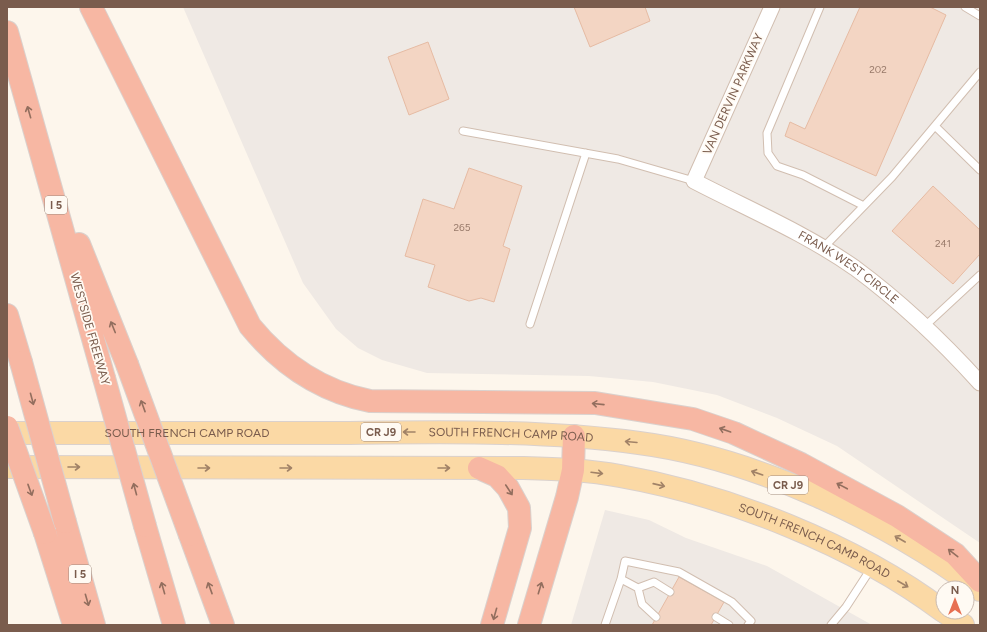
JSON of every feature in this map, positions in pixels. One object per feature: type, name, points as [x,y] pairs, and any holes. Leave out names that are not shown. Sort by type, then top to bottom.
[{"type":"highway","points":[[91,7],[250,326],[288,365],[315,383],[350,397],[370,401],[595,403],[693,419],[734,433],[801,464],[897,516],[956,554],[980,581]]},
{"type":"highway","name":"WESTSIDE FREEWAY","points":[[7,32],[174,625]]},
{"type":"highway","points":[[37,138],[127,364],[223,625]]},
{"type":"highway","name":"I 5","points":[[7,315],[94,625]]},
{"type":"highway","points":[[7,427],[45,533],[74,625]]},
{"type":"highway","points":[[529,625],[559,527],[573,470],[574,436]]},
{"type":"highway","points":[[479,468],[497,476],[508,488],[519,508],[520,528],[492,625]]},
{"type":"main road","name":"SOUTH FRENCH CAMP ROAD","points":[[7,433],[492,432],[574,436],[641,443],[733,464],[849,510],[926,553],[980,590]]},
{"type":"main road","name":"SOUTH FRENCH CAMP ROAD","points":[[7,467],[479,468],[573,470],[620,476],[711,499],[793,528],[872,567],[925,597],[935,604]]},
{"type":"street","name":"VAN DERVIN PARKWAY","points":[[694,181],[772,7]]},
{"type":"street","name":"FRANK WEST CIRCLE","points":[[694,181],[803,236],[854,268],[887,293],[925,326],[980,383]]},
{"type":"lane","points":[[820,7],[767,133],[768,153],[777,166],[803,175],[864,206]]},
{"type":"lane","points":[[965,7],[980,16]]},
{"type":"lane","points":[[823,248],[892,177],[980,72]]},
{"type":"lane","points":[[934,126],[980,170]]},
{"type":"lane","points":[[463,130],[618,159],[694,181]]},
{"type":"lane","points":[[530,324],[586,154]]},
{"type":"lane","points":[[925,326],[980,275]]},
{"type":"lane","points":[[605,625],[621,579],[625,561],[678,572],[732,602],[751,621],[748,625]]},
{"type":"lane","points":[[831,625],[846,606],[872,567]]},
{"type":"lane","points":[[621,579],[638,588],[642,604],[656,618]]},
{"type":"lane","points":[[638,588],[654,582],[670,592]]},
{"type":"lane","points":[[716,617],[729,625]]},
{"type":"shaded area","points":[[183,7],[980,7],[980,543],[837,446],[777,418],[717,395],[653,382],[589,376],[427,373],[382,360],[358,348],[336,329],[303,283]]},
{"type":"shaded area","points":[[605,510],[649,520],[686,538],[767,566],[872,625],[571,625]]},
{"type":"building","points":[[574,7],[645,7],[650,21],[590,47]]},
{"type":"building","points":[[860,7],[930,7],[946,15],[876,176],[785,136],[790,122],[805,129]]},
{"type":"building","points":[[428,42],[449,99],[409,115],[388,57]]},
{"type":"building","points":[[469,168],[522,186],[503,246],[510,249],[494,302],[481,298],[469,301],[428,287],[435,265],[405,256],[423,199],[454,209]]},
{"type":"building","points":[[933,186],[980,230],[980,254],[953,284],[892,231]]},
{"type":"building","points":[[679,577],[724,602],[711,625],[652,625]]}]
